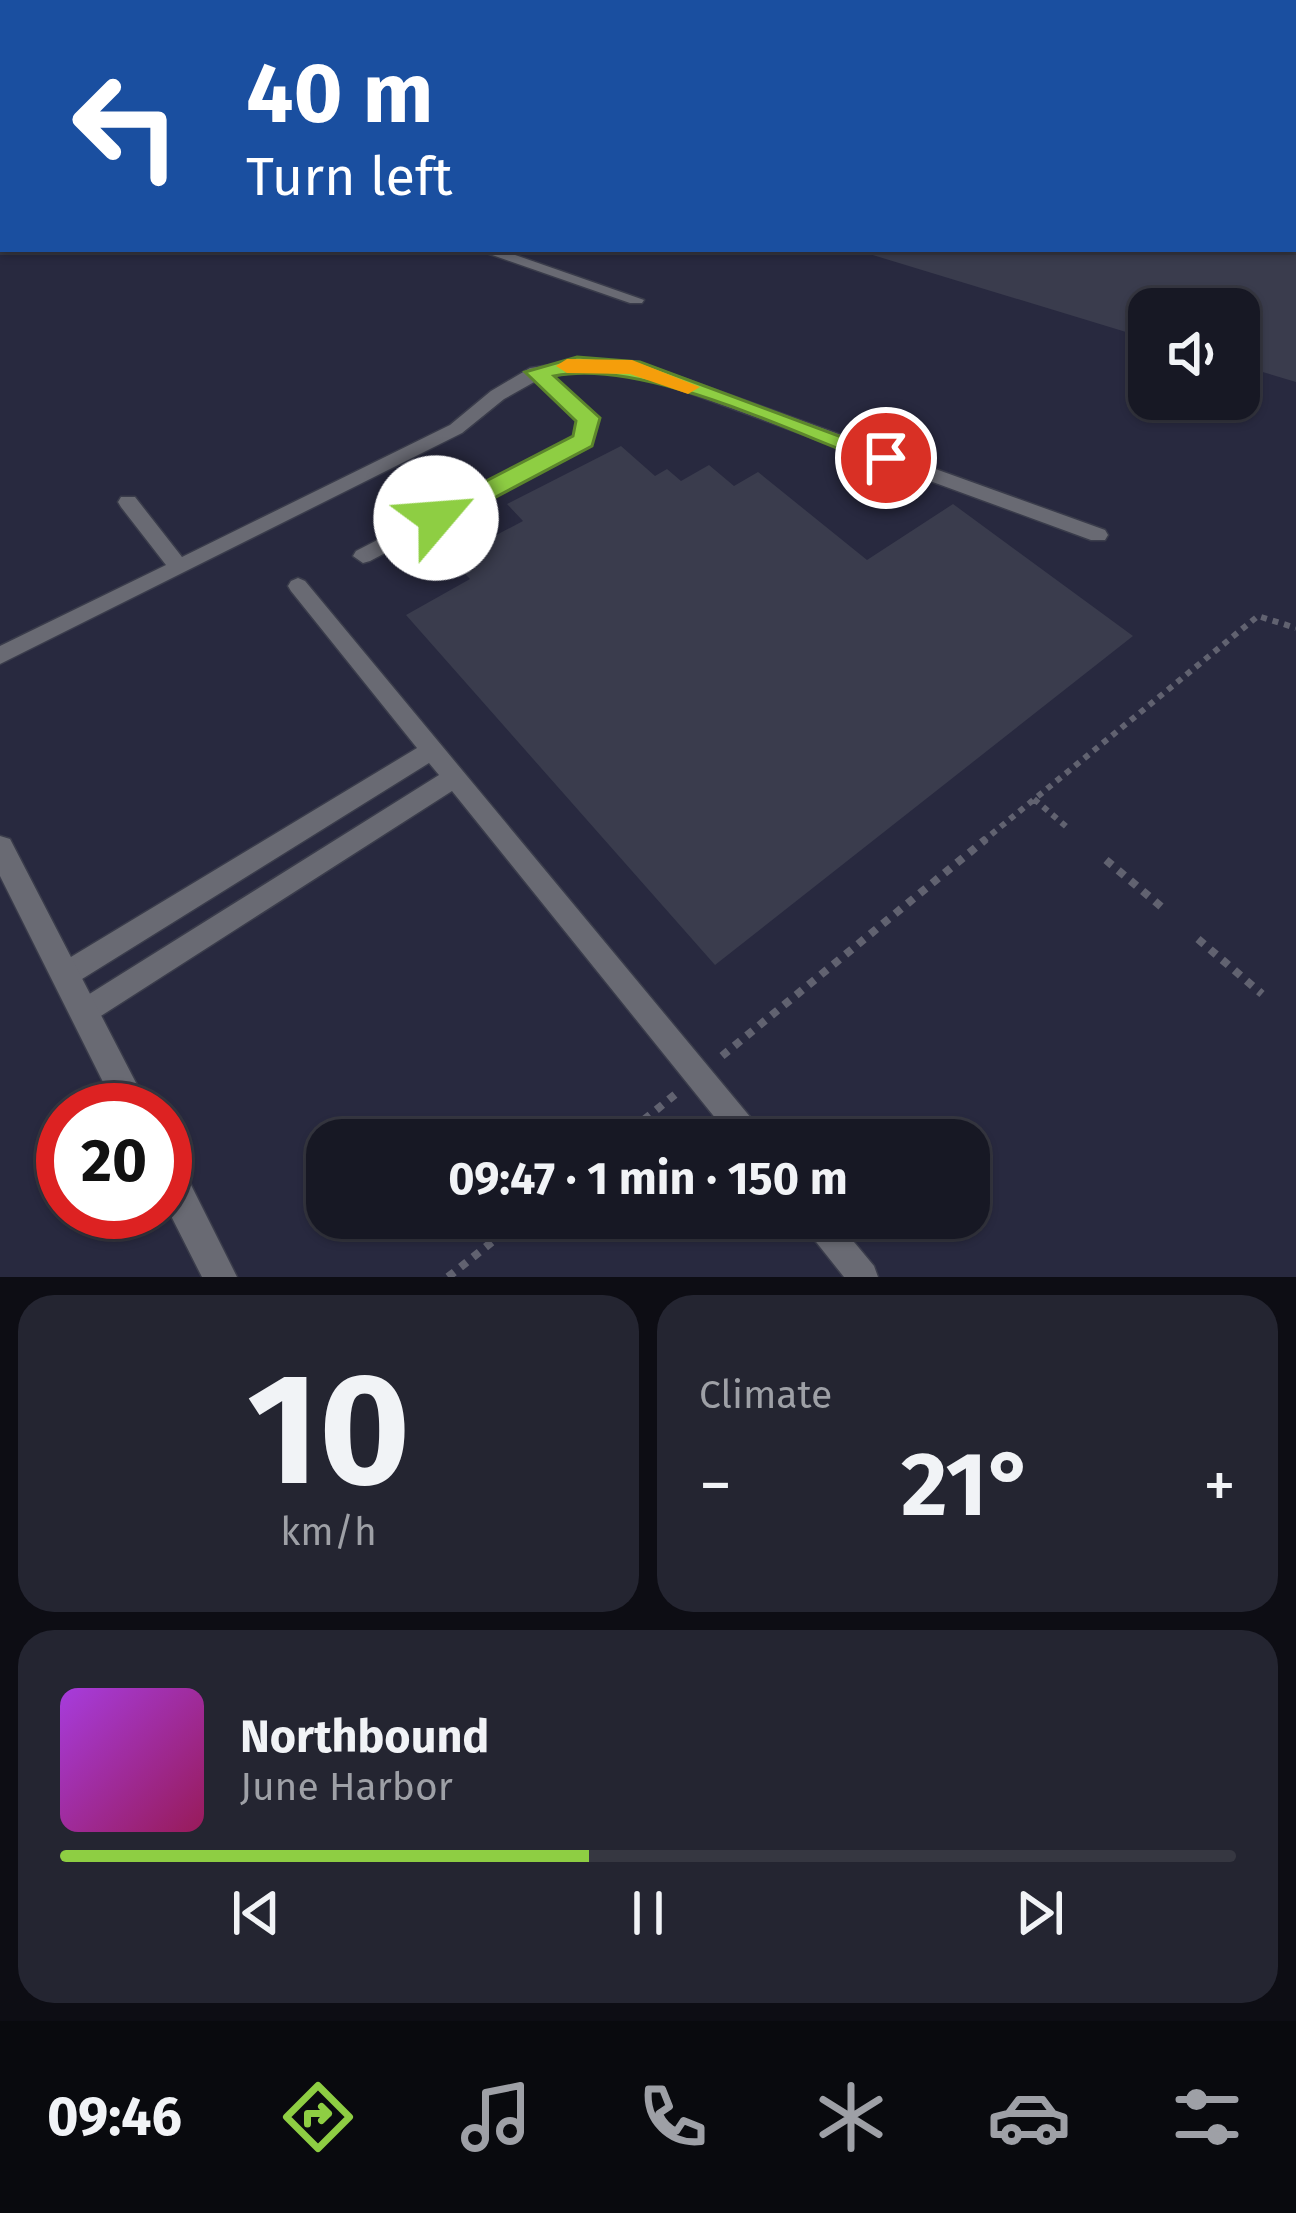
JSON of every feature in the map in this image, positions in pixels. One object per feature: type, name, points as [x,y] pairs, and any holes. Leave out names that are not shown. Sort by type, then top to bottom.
[{"type":"street","points":[[0,848],[120,1083]]},
{"type":"street","points":[[192,1222],[220,1277]]},
{"type":"lane","points":[[492,252],[636,300]]},
{"type":"lane","points":[[0,656],[456,429],[496,390],[536,372],[577,364],[632,367],[1098,535]]},
{"type":"lane","points":[[363,556],[584,441],[588,418],[536,372]]},
{"type":"lane","points":[[128,502],[179,567]]},
{"type":"lane","points":[[298,586],[734,1119]]},
{"type":"lane","points":[[65,975],[432,750]]},
{"type":"lane","points":[[84,1012],[454,777]]},
{"type":"lane","points":[[831,1239],[863,1277]]},
{"type":"path","points":[[719,1059],[1258,616],[1296,628]]},
{"type":"path","points":[[1034,799],[1069,829]]},
{"type":"path","points":[[1106,860],[1164,910]]},
{"type":"path","points":[[1198,939],[1262,994]]},
{"type":"path","points":[[645,1119],[681,1090]]},
{"type":"path","points":[[448,1277],[496,1239]]},
{"type":"shaded area","points":[[0,252],[1296,252],[1296,1277],[0,1277]]},
{"type":"building","points":[[863,252],[1296,252],[1296,382],[1260,371],[1260,288],[1128,288],[1128,333]]},
{"type":"building","points":[[621,446],[655,476],[667,469],[681,481],[709,465],[734,486],[758,472],[867,560],[953,504],[1133,636],[715,965],[406,615],[470,579],[451,559],[523,521],[507,504]]},
{"type":"slow traffic","points":[[567,366],[632,367],[688,387]]},
{"type":"route","points":[[436,518],[584,441],[588,418],[536,372],[577,364],[632,367],[886,458]]}]
